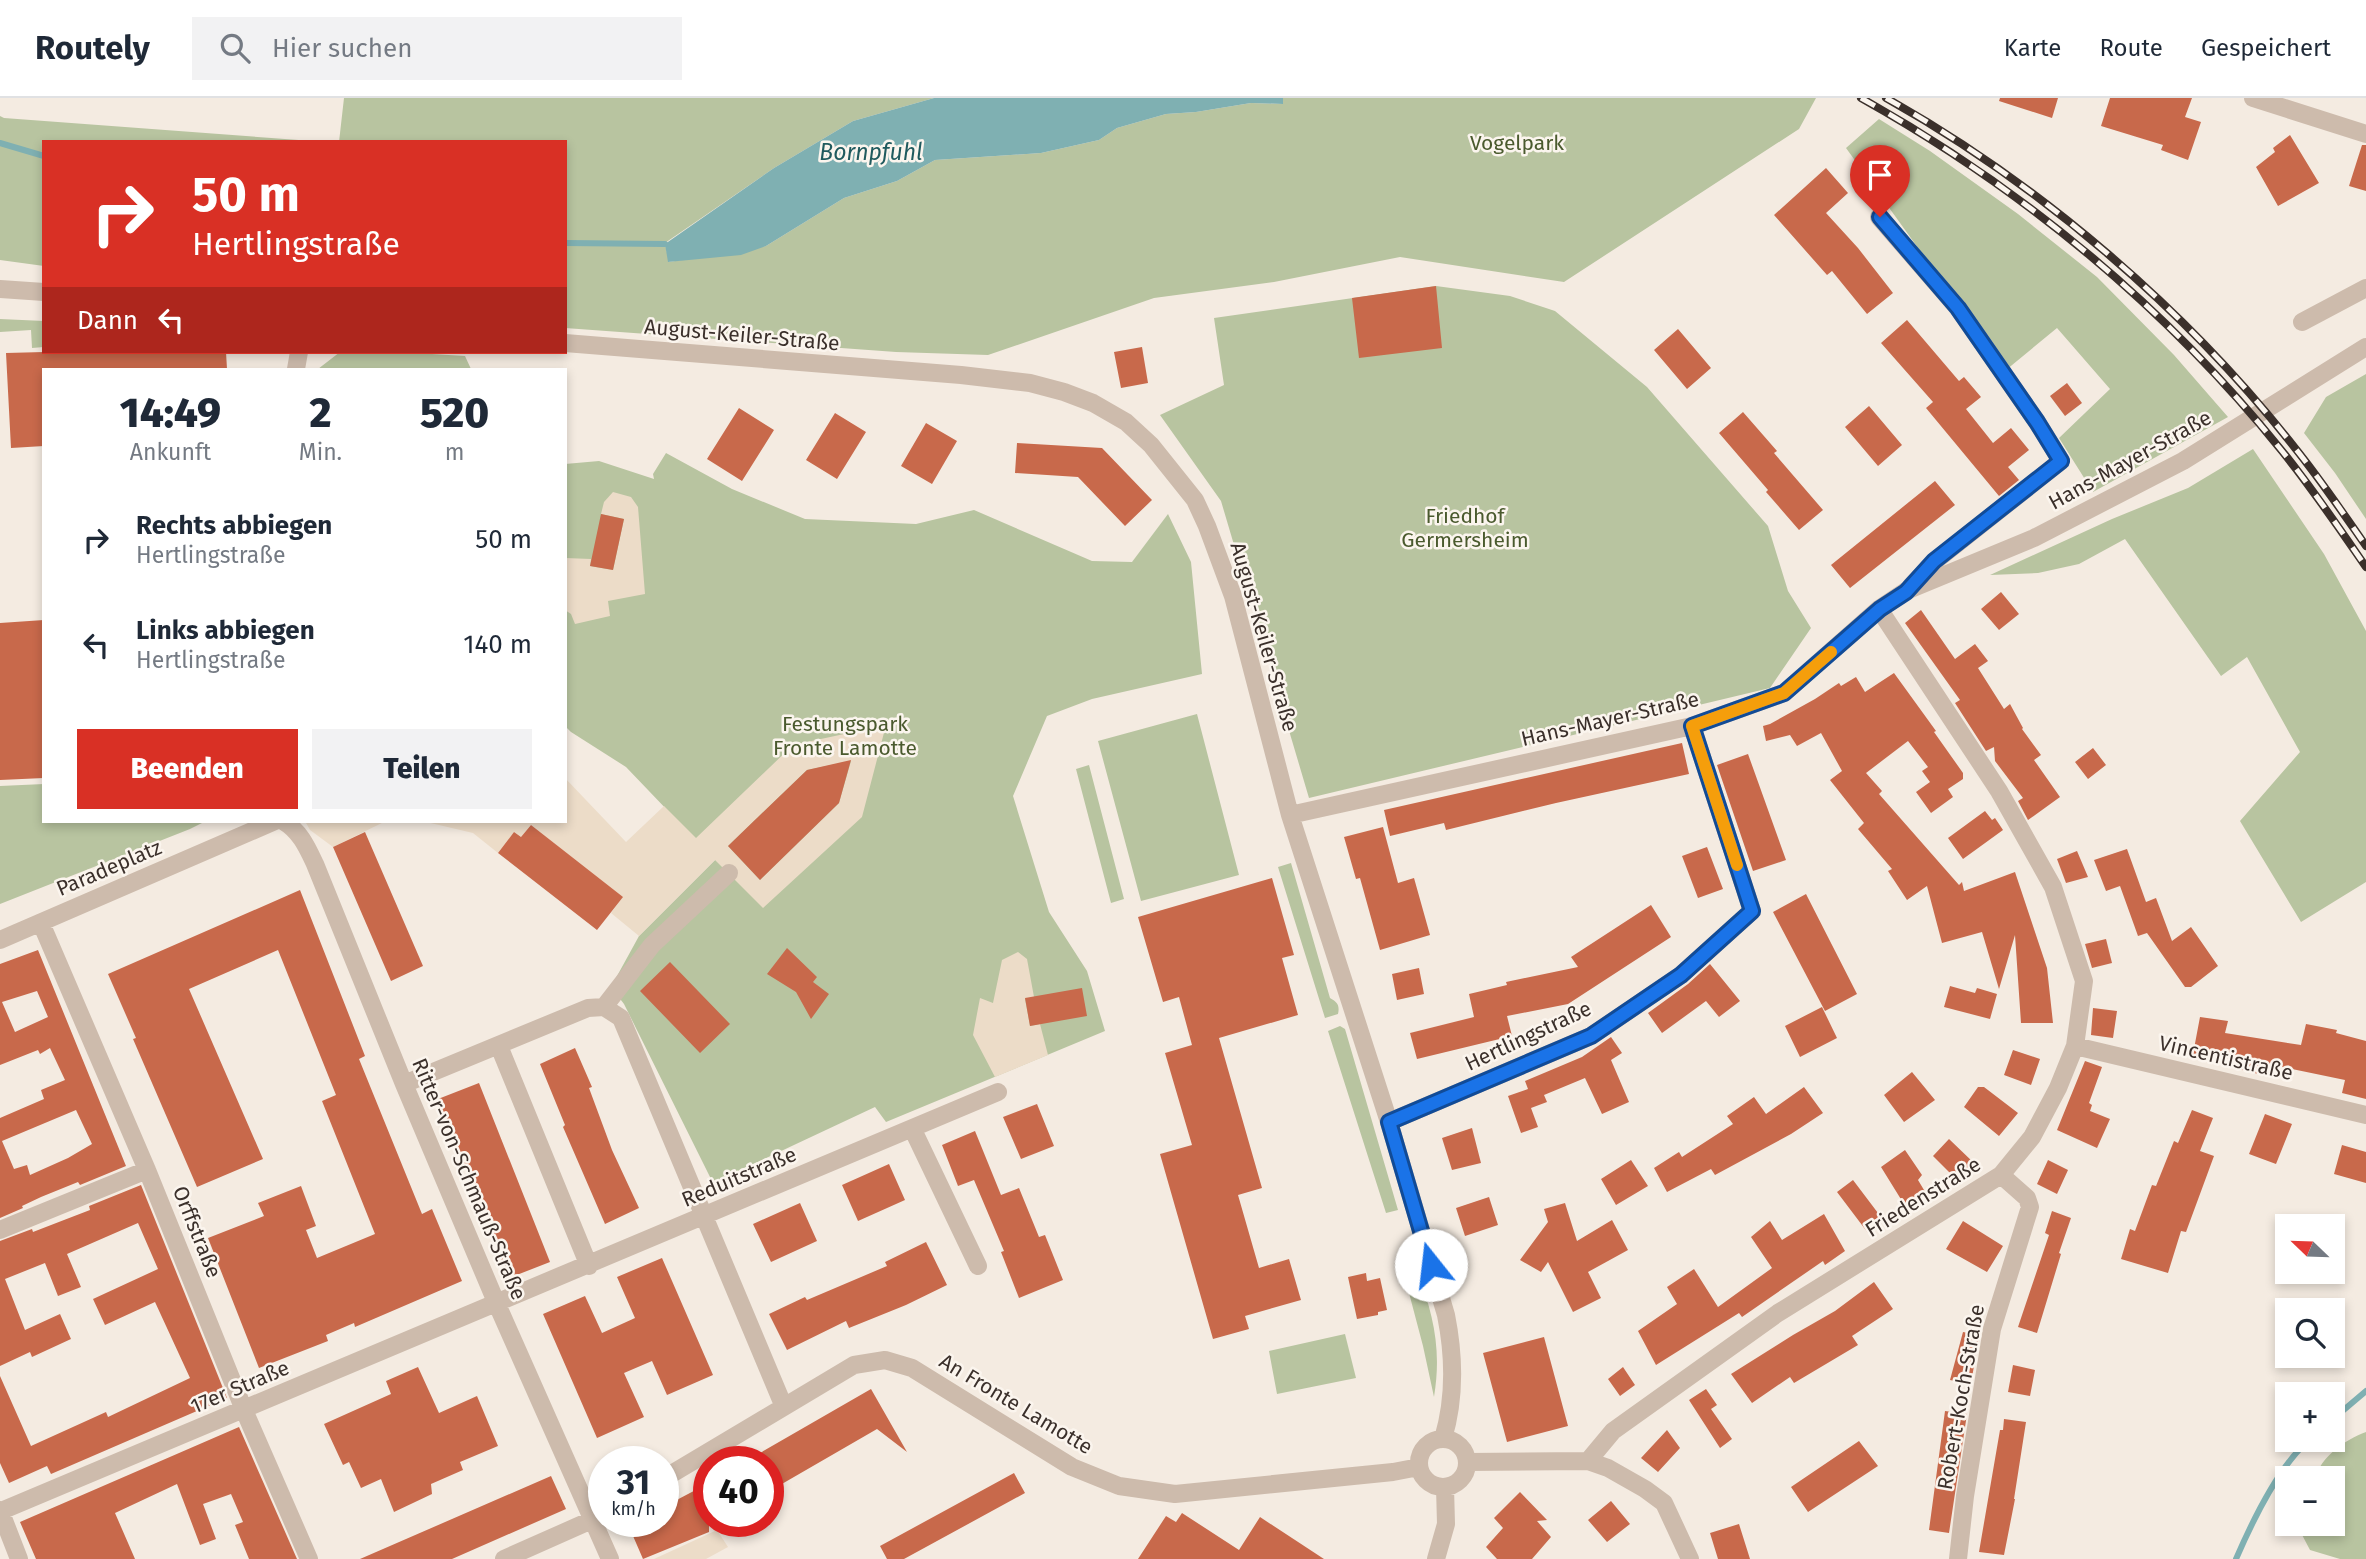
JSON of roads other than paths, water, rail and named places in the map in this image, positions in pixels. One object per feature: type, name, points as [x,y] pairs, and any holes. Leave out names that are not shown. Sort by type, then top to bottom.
[{"type":"street","points":[[2253,98],[2366,134]]},
{"type":"street","name":"Hans-Mayer-Straße","points":[[1880,217],[1958,308],[2061,461],[1991,519],[1934,561],[1906,592]]},
{"type":"street","points":[[2302,322],[2366,288]]},
{"type":"street","points":[[0,289],[42,292]]},
{"type":"street","name":"August-Keiler-Straße","points":[[567,343],[1030,383],[1064,392],[1126,422],[1151,444],[1187,488],[1207,526],[1233,596],[1290,815],[1389,1122],[1446,1315],[1452,1374],[1447,1426],[1443,1439]]},
{"type":"street","name":"Hans-Mayer-Straße","points":[[1290,815],[1692,726],[1784,693],[1880,609],[1906,592],[2034,538],[2183,461],[2366,347]]},
{"type":"street","name":"Friedenstraße","points":[[1588,1461],[1613,1431],[1778,1313],[2001,1175],[2032,1137],[2058,1088],[2075,1046],[2084,981],[2053,887],[1998,791],[1880,609]]},
{"type":"street","name":"Hertlingstraße","points":[[1389,1122],[1591,1036],[1681,975],[1752,911],[1692,726]]},
{"type":"street","name":"Paradeplatz","points":[[0,940],[270,823]]},
{"type":"street","name":"Ritter-von-Schmauß-Straße","points":[[286,823],[297,831],[305,842],[315,864],[496,1302],[588,1495]]},
{"type":"street","points":[[604,1007],[652,945],[729,873]]},
{"type":"street","name":"Orffstraße","points":[[41,923],[309,1559]]},
{"type":"street","points":[[404,1084],[588,1008],[604,1007],[621,1018],[784,1407]]},
{"type":"street","points":[[499,1046],[589,1266]]},
{"type":"street","name":"Vincentistraße","points":[[2075,1046],[2366,1115]]},
{"type":"street","name":"Reduitstraße","points":[[496,1302],[589,1266],[998,1092]]},
{"type":"street","points":[[913,1130],[978,1266]]},
{"type":"street","points":[[0,1230],[147,1170]]},
{"type":"street","name":"Robert-Koch-Straße","points":[[1958,1559],[1965,1496],[1992,1329],[2030,1207],[2027,1198],[2001,1175]]},
{"type":"street","name":"17er Straße","points":[[0,1511],[496,1302]]},
{"type":"street","name":"An Fronte Lamotte","points":[[679,1469],[855,1365],[885,1360],[912,1368],[1072,1466],[1119,1486],[1175,1494],[1208,1492],[1419,1467]]},
{"type":"street","points":[[1443,1439],[1451,1440],[1462,1449],[1467,1462],[1463,1476],[1452,1486],[1445,1488],[1431,1485],[1425,1480],[1419,1467],[1420,1453],[1424,1447],[1443,1439]]},
{"type":"street","points":[[1467,1462],[1588,1461],[1608,1468],[1664,1503],[1690,1559]]},
{"type":"street","points":[[1436,1559],[1446,1524],[1445,1488]]},
{"type":"street","points":[[0,1511],[19,1559]]},
{"type":"street","points":[[504,1559],[588,1523]]},
{"type":"street","name":"Ritter-von-Schmauß-Straße","points":[[604,1537],[610,1559]]},
{"type":"water","name":"Bornpfuhl","points":[[934,98],[1283,98],[1283,104],[1251,103],[1166,114],[1117,128],[1099,140],[1041,153],[935,160],[897,181],[844,198],[766,246],[741,255],[668,262],[665,244],[774,168],[853,121]]},
{"type":"waterway","name":"Bornpfuhl","points":[[0,143],[42,155]]},
{"type":"waterway","name":"Bornpfuhl","points":[[567,243],[665,244]]},
{"type":"waterway","points":[[2345,1409],[2366,1391]]},
{"type":"waterway","points":[[2236,1559],[2276,1480],[2297,1452]]},
{"type":"railway","points":[[1861,98],[1921,133],[2034,211],[2140,300],[2190,348],[2282,451],[2366,567]]},
{"type":"railway","points":[[1886,98],[1999,169],[2107,253],[2158,299],[2253,397],[2295,448],[2366,546]]},
{"type":"park label","name":"Vogelpark","points":[[1517,143]]},
{"type":"park label","name":"Friedhof Germersheim","points":[[1465,528]]},
{"type":"park label","name":"Festungspark Fronte Lamotte","points":[[845,736]]}]
